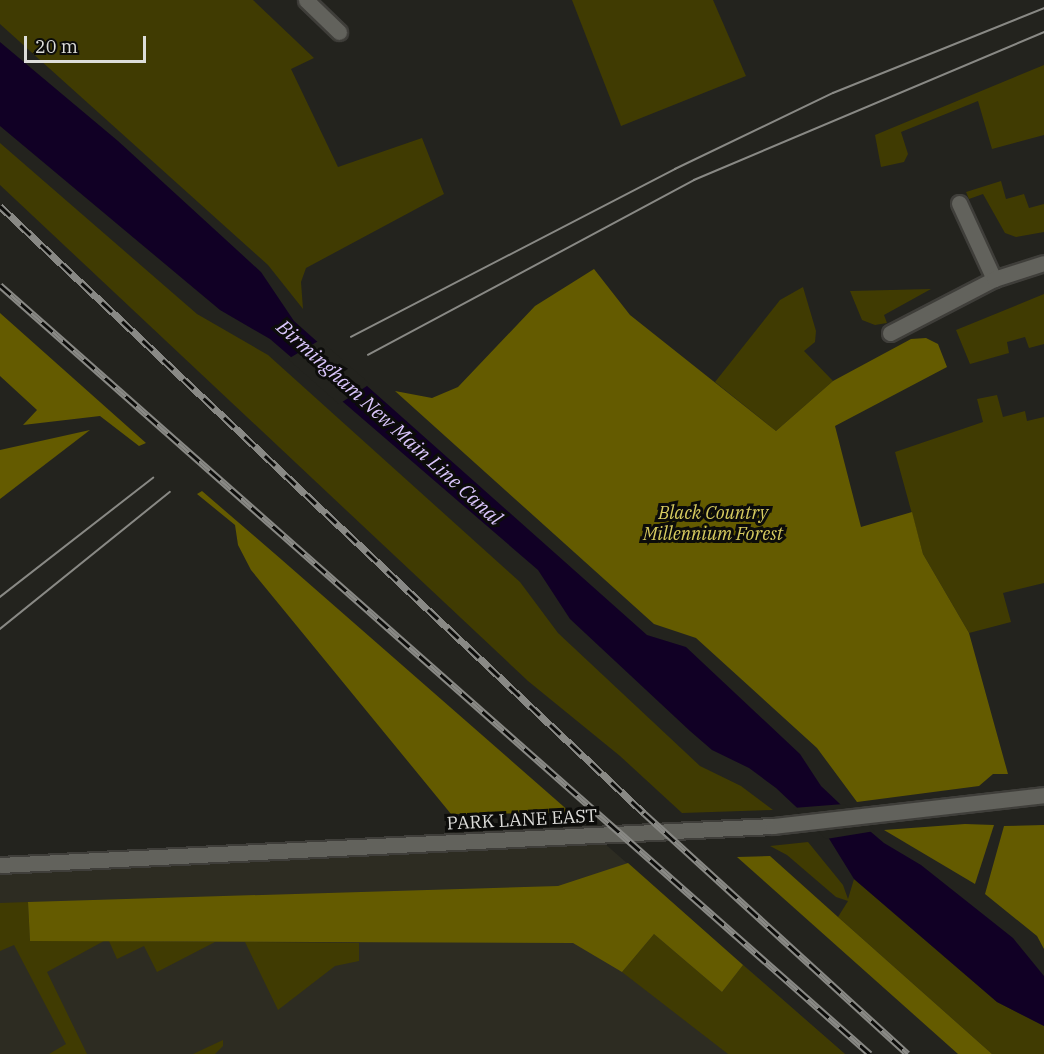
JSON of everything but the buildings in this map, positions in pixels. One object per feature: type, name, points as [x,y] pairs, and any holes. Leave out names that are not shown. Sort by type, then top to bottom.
[{"type":"street","points":[[306,0],[339,32]]},
{"type":"street","points":[[959,203],[994,279]]},
{"type":"street","points":[[890,333],[994,279],[1044,263]]},
{"type":"street","name":"PARK LANE EAST","points":[[0,865],[773,826],[1044,795]]},
{"type":"shaded area","points":[[0,0],[253,0],[314,58],[291,69],[338,167],[422,138],[444,194],[306,268],[301,282],[303,309],[268,265],[0,24]]},
{"type":"shaded area","points":[[572,0],[713,0],[746,76],[621,126]]},
{"type":"shaded area","points":[[1044,65],[1044,135],[992,149],[978,101],[901,132],[908,154],[904,162],[881,167],[875,135]]},
{"type":"shaded area","points":[[0,143],[197,314],[268,355],[520,582],[558,633],[700,766],[741,786],[773,810],[682,813],[620,756],[528,681],[0,185]]},
{"type":"shaded area","points":[[1001,181],[1006,199],[1024,194],[1029,208],[1044,204],[1044,232],[1016,237],[1005,233],[983,194],[969,199],[966,192]]},
{"type":"shaded area","points":[[803,287],[816,331],[815,342],[804,351],[833,381],[776,431],[715,382],[780,300]]},
{"type":"shaded area","points":[[931,289],[884,315],[887,323],[875,325],[862,320],[850,291]]},
{"type":"shaded area","points":[[1044,294],[1044,344],[1029,348],[1025,337],[1007,342],[1009,353],[970,364],[956,330]]},
{"type":"shaded area","points":[[997,395],[1003,417],[1025,411],[1027,421],[1044,417],[1044,583],[1003,593],[1011,622],[969,633],[923,554],[895,452],[983,422],[977,399]]},
{"type":"shaded area","points":[[596,836],[845,1054],[0,1054],[0,865]]},
{"type":"shaded area","points":[[808,842],[843,885],[848,899],[854,879],[997,1002],[1044,1026],[1044,1054],[992,1054],[838,917],[848,901],[836,897],[787,855],[770,846]]},
{"type":"shaded area","points":[[28,902],[30,941],[104,941],[47,972],[87,1054],[49,1054],[66,1044],[14,945],[0,951],[0,903]]},
{"type":"shaded area","points":[[654,934],[722,992],[743,965],[845,1054],[728,1054],[622,972]]},
{"type":"shaded area","points":[[109,941],[215,942],[157,972],[144,946],[117,959]]},
{"type":"shaded area","points":[[245,942],[359,943],[359,961],[335,966],[278,1010]]},
{"type":"shaded area","points":[[223,1040],[223,1046],[215,1054],[193,1054]]},
{"type":"green space","name":"Black Country Millennium Forest","points":[[594,269],[630,315],[776,431],[833,381],[911,339],[926,338],[938,344],[947,367],[835,426],[861,527],[912,512],[923,554],[969,633],[1008,774],[993,774],[979,786],[857,802],[817,748],[696,638],[654,624],[395,391],[432,398],[458,387],[535,306]]},
{"type":"green space","points":[[0,313],[146,443],[139,446],[100,416],[23,425],[37,410],[0,376]]},
{"type":"green space","points":[[90,430],[0,499],[0,450]]},
{"type":"green space","points":[[202,491],[571,813],[451,814],[251,570],[238,545],[235,525],[197,494]]},
{"type":"green space","points":[[965,824],[994,825],[975,884],[884,830]]},
{"type":"green space","points":[[1044,825],[1044,949],[1037,936],[985,894],[1004,826]]},
{"type":"green space","points":[[770,856],[992,1054],[958,1054],[737,857]]},
{"type":"green space","points":[[628,863],[743,965],[722,992],[654,934],[622,972],[573,943],[30,941],[28,902],[558,886]]},
{"type":"water","name":"Birmingham New Main Line Canal","points":[[0,42],[118,141],[261,272],[294,321],[647,635],[686,647],[800,754],[821,786],[858,821],[884,843],[921,865],[1013,938],[1044,976],[1044,1026],[997,1002],[854,879],[828,837],[776,788],[749,768],[712,750],[570,619],[538,570],[270,339],[220,310],[0,126]]},
{"type":"pier","points":[[320,340],[370,384],[339,404],[288,359]]},
{"type":"pier","points":[[844,804],[875,831],[826,839],[793,808]]},
{"type":"tram line","points":[[351,337],[675,169],[833,93],[1044,8]]},
{"type":"tram line","points":[[368,355],[694,180],[1044,32]]},
{"type":"tram line","points":[[0,597],[153,478]]},
{"type":"tram line","points":[[0,629],[170,492]]},
{"type":"railway","points":[[0,206],[644,813],[908,1054]]},
{"type":"railway","points":[[0,285],[870,1054]]}]
